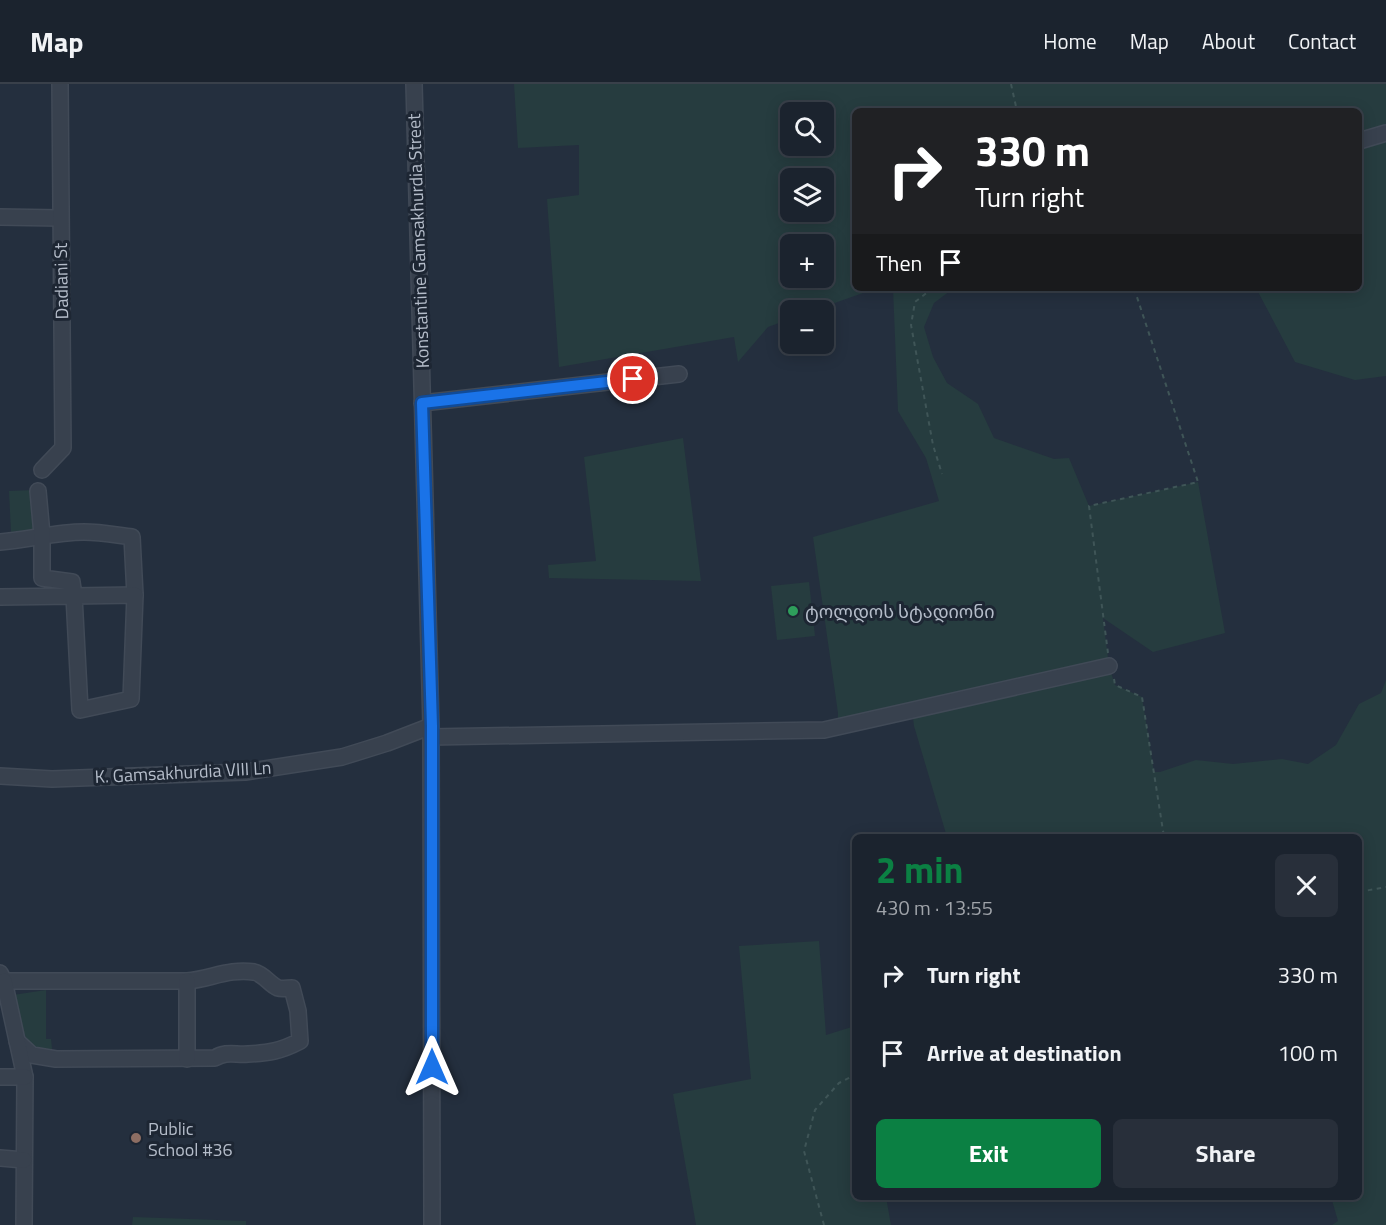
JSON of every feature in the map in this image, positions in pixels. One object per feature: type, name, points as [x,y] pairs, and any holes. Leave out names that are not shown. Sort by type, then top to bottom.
[{"type":"street","name":"Dadiani St","points":[[42,470],[63,448],[60,84]]},
{"type":"street","name":"Konstantine Gamsakhurdia Street","points":[[414,84],[431,731],[432,1225]]},
{"type":"street","points":[[1362,140],[1386,133]]},
{"type":"street","points":[[0,217],[60,218]]},
{"type":"street","points":[[422,403],[679,374]]},
{"type":"street","points":[[0,542],[27,541],[42,535],[86,532],[132,537],[135,595],[131,699],[80,710],[72,582],[42,578],[42,535],[38,491]]},
{"type":"street","points":[[0,597],[135,595]]},
{"type":"street","name":"K. Gamsakhurdia VIII Ln","points":[[0,776],[52,779],[245,772],[342,757],[431,731],[824,730],[1109,666]]},
{"type":"street","points":[[17,1041],[32,1055],[56,1059],[215,1058],[223,1053],[246,1054],[283,1050],[300,1041],[298,1011],[292,988],[278,988],[258,972],[244,971],[187,981],[2,977],[24,1077],[24,1225]]},
{"type":"street","points":[[187,981],[187,1059]]},
{"type":"street","points":[[0,1077],[24,1077]]},
{"type":"street","points":[[0,1158],[24,1160]]},
{"type":"path","points":[[1011,84],[1016,108]]},
{"type":"path","points":[[929,291],[915,302],[911,325],[933,445],[942,474]]},
{"type":"path","points":[[1135,291],[1198,482],[1089,506],[1109,666],[1115,685],[1142,697],[1164,834]]},
{"type":"path","points":[[1362,891],[1386,887]]},
{"type":"path","points":[[824,1225],[804,1151],[815,1110],[839,1083],[852,1076]]},
{"type":"green space","points":[[514,84],[1386,84],[1386,376],[1355,380],[1295,362],[1258,291],[1362,291],[1362,108],[852,108],[852,291],[869,291],[834,303],[834,300],[780,300],[780,323],[768,327],[738,362],[734,337],[559,367],[547,199],[579,195],[579,145],[518,148]]},
{"type":"green space","points":[[893,291],[950,291],[934,303],[924,327],[933,357],[947,383],[978,404],[994,438],[1054,459],[1069,458],[1089,506],[1198,482],[1225,633],[1153,652],[1103,618],[1109,666],[1115,685],[1142,697],[1154,772],[1196,760],[1233,764],[1282,759],[1308,764],[1336,745],[1359,704],[1381,693],[1386,680],[1386,1225],[1332,1225],[1338,1221],[1332,1200],[1362,1200],[1362,834],[946,834],[914,726],[912,710],[838,727],[838,713],[813,537],[939,501],[926,458],[898,411]]},
{"type":"green space","points":[[683,438],[701,581],[549,578],[548,565],[596,561],[584,457]]},
{"type":"green space","points":[[33,490],[34,531],[11,532],[9,491]]},
{"type":"green space","name":"ტოლდოს სტადიონი","points":[[809,582],[815,636],[777,640],[771,586]]},
{"type":"green space","points":[[819,941],[826,1035],[852,1027],[852,1200],[887,1200],[891,1225],[696,1225],[673,1094],[751,1079],[739,946]]},
{"type":"green space","points":[[46,990],[46,1039],[51,1039],[52,1049],[32,1048],[23,1032],[13,995]]},
{"type":"green space","points":[[133,1217],[246,1221],[246,1225],[132,1225]]},
{"type":"place","name":"ტოლდოს სტადიონი","points":[[793,611]]},
{"type":"place","name":"Public School #36","points":[[136,1138]]},
{"type":"route","points":[[432,1067],[432,726],[422,403],[633,379]]}]
